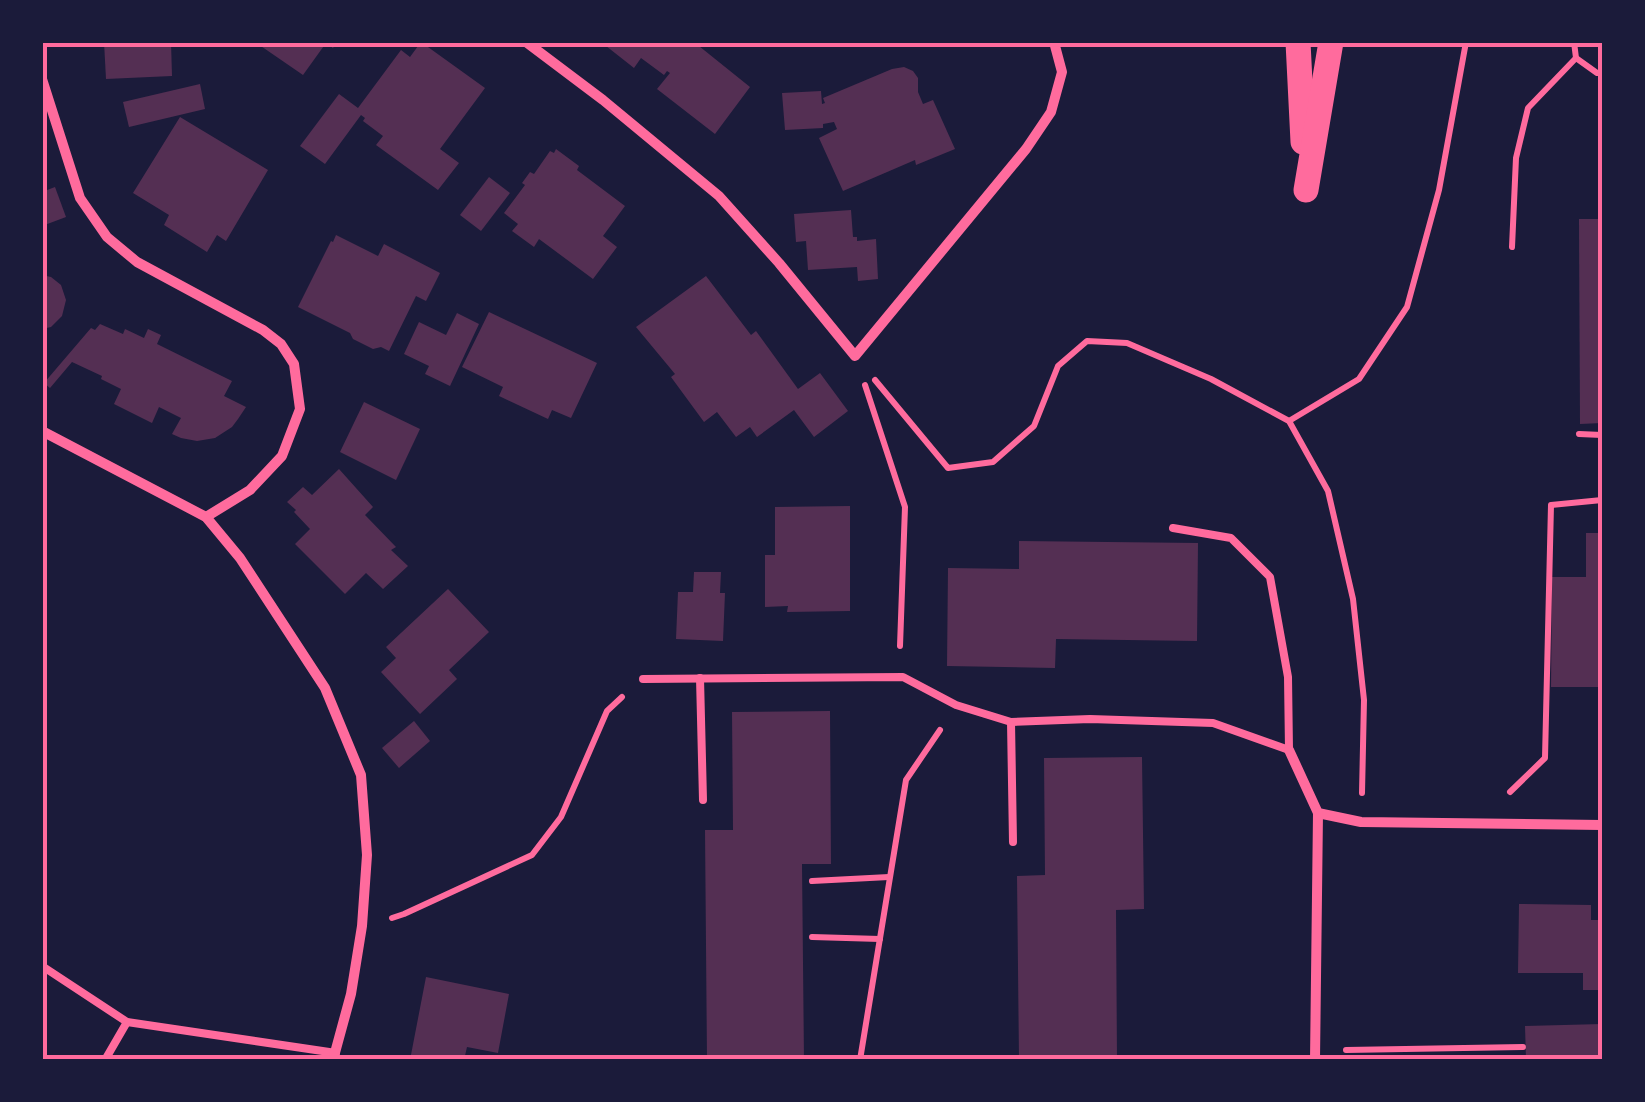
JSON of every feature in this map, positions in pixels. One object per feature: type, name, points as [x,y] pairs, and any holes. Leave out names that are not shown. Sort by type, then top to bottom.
[{"type":"main road","points":[[1298,42],[1306,190],[1331,42]]},
{"type":"street","points":[[526,42],[719,196],[855,356],[1026,149],[1051,112],[1062,72],[1054,42]]},
{"type":"street","points":[[42,79],[80,198],[107,237],[138,262],[263,330],[281,344],[294,364],[300,409],[282,456],[250,490],[206,517]]},
{"type":"street","points":[[42,431],[206,517],[240,558],[325,688],[361,775],[367,855],[362,926],[351,994],[334,1056]]},
{"type":"street","points":[[1289,750],[1318,813],[1315,1055]]},
{"type":"street","points":[[1318,813],[1362,822],[1602,825]]},
{"type":"lane","points":[[642,679],[903,677],[956,706],[1012,722],[1214,722],[1289,750],[1288,677],[1270,577],[1231,538],[1173,528]]},
{"type":"lane","points":[[700,678],[703,800]]},
{"type":"lane","points":[[1012,722],[1013,842]]},
{"type":"lane","points":[[42,966],[127,1022],[334,1056]]},
{"type":"lane","points":[[105,1060],[127,1022]]},
{"type":"path","points":[[1289,421],[1359,379],[1406,307],[1439,190],[1466,42]]},
{"type":"path","points":[[1574,42],[1576,58],[1602,73]]},
{"type":"path","points":[[1512,247],[1516,158],[1528,108],[1576,58]]},
{"type":"path","points":[[855,356],[948,468],[993,462],[1034,426],[1058,366],[1087,341],[1126,343],[1212,379],[1289,421],[1328,492],[1353,599],[1364,700],[1362,822]]},
{"type":"path","points":[[855,356],[905,507],[900,646],[903,677]]},
{"type":"path","points":[[1579,434],[1602,435]]},
{"type":"path","points":[[1545,758],[1550,505],[1602,500]]},
{"type":"path","points":[[404,914],[532,855],[561,817],[607,711],[642,679]]},
{"type":"path","points":[[860,1060],[906,780],[956,706]]},
{"type":"path","points":[[812,880],[889,877]]},
{"type":"path","points":[[812,937],[880,939]]},
{"type":"path","points":[[1315,1055],[1523,1046]]},
{"type":"building","points":[[104,42],[171,42],[172,76],[106,79]]},
{"type":"building","points":[[255,42],[337,42],[333,48],[326,43],[303,75]]},
{"type":"building","points":[[421,42],[485,88],[440,149],[459,163],[438,190],[376,145],[383,136],[361,115],[325,164],[300,146],[339,94],[358,108],[401,50],[410,57]]},
{"type":"building","points":[[601,42],[694,42],[750,87],[715,134],[657,89],[670,73],[664,75],[641,58],[634,68]]},
{"type":"building","points":[[904,67],[918,78],[923,104],[933,100],[955,149],[916,165],[915,160],[843,191],[819,138],[837,129],[834,122],[823,124],[823,128],[785,130],[782,93],[821,91],[822,104],[823,98]]},
{"type":"building","points":[[200,84],[205,109],[129,127],[123,102]]},
{"type":"building","points":[[180,117],[268,170],[226,241],[217,235],[207,252],[164,225],[169,215],[133,193]]},
{"type":"building","points":[[556,149],[625,206],[603,236],[617,247],[593,279],[539,239],[534,247],[512,231],[518,224],[504,213],[530,172],[534,174],[550,151],[554,153]]},
{"type":"building","points":[[489,177],[510,193],[481,231],[460,215]]},
{"type":"building","points":[[55,187],[66,217],[42,226],[42,192]]},
{"type":"building","points":[[851,210],[853,237],[857,241],[876,239],[878,279],[858,281],[857,267],[808,270],[806,241],[796,242],[794,214]]},
{"type":"building","points":[[1579,219],[1602,219],[1602,423],[1580,424]]},
{"type":"building","points":[[336,235],[378,256],[384,244],[440,273],[426,301],[416,296],[389,351],[373,349],[298,307]]},
{"type":"building","points":[[42,275],[61,285],[66,300],[62,316],[51,327],[42,329]]},
{"type":"building","points":[[706,276],[751,335],[756,331],[798,389],[820,373],[848,411],[814,437],[794,410],[757,437],[750,427],[736,437],[717,412],[704,422],[671,377],[675,374],[636,327]]},
{"type":"building","points":[[489,312],[597,363],[571,418],[552,410],[548,419],[499,396],[503,387],[462,367]]},
{"type":"building","points":[[457,313],[479,324],[450,386],[425,374],[429,366],[404,354],[419,322],[446,335]]},
{"type":"building","points":[[100,324],[144,338],[148,329],[161,335],[157,344],[232,381],[224,396],[246,407],[232,427],[215,438],[197,441],[172,434],[181,418],[159,407],[152,423],[114,404],[121,389],[72,362],[50,388],[44,383],[91,328],[95,330]]},
{"type":"building","points":[[364,402],[420,429],[396,480],[340,452]]},
{"type":"building","points":[[339,469],[373,507],[365,515],[396,547],[391,550],[408,566],[383,589],[366,573],[345,594],[295,544],[310,529],[287,502],[303,487],[312,495]]},
{"type":"building","points":[[850,506],[850,611],[787,612],[788,606],[765,607],[765,555],[775,555],[775,507]]},
{"type":"building","points":[[1586,533],[1602,533],[1602,687],[1551,687],[1552,577],[1586,577]]},
{"type":"building","points":[[1019,541],[1198,543],[1197,641],[1056,639],[1055,668],[947,666],[948,568],[1019,569]]},
{"type":"building","points":[[694,572],[721,572],[720,593],[725,593],[723,641],[676,639],[678,592],[693,592]]},
{"type":"building","points":[[448,589],[489,632],[449,670],[457,679],[420,714],[381,672],[396,658],[386,647]]},
{"type":"building","points":[[830,711],[831,864],[802,864],[804,1060],[707,1060],[705,830],[733,830],[732,712]]},
{"type":"building","points":[[414,721],[430,741],[399,768],[382,748]]},
{"type":"building","points":[[1142,757],[1144,909],[1116,910],[1117,1060],[1019,1060],[1017,876],[1045,875],[1044,758]]},
{"type":"building","points":[[1519,904],[1591,905],[1591,920],[1602,920],[1602,990],[1583,990],[1583,973],[1518,973]]},
{"type":"building","points":[[426,977],[509,994],[498,1053],[467,1047],[464,1060],[410,1060]]},
{"type":"building","points":[[1602,1024],[1602,1060],[1526,1060],[1525,1026]]}]
